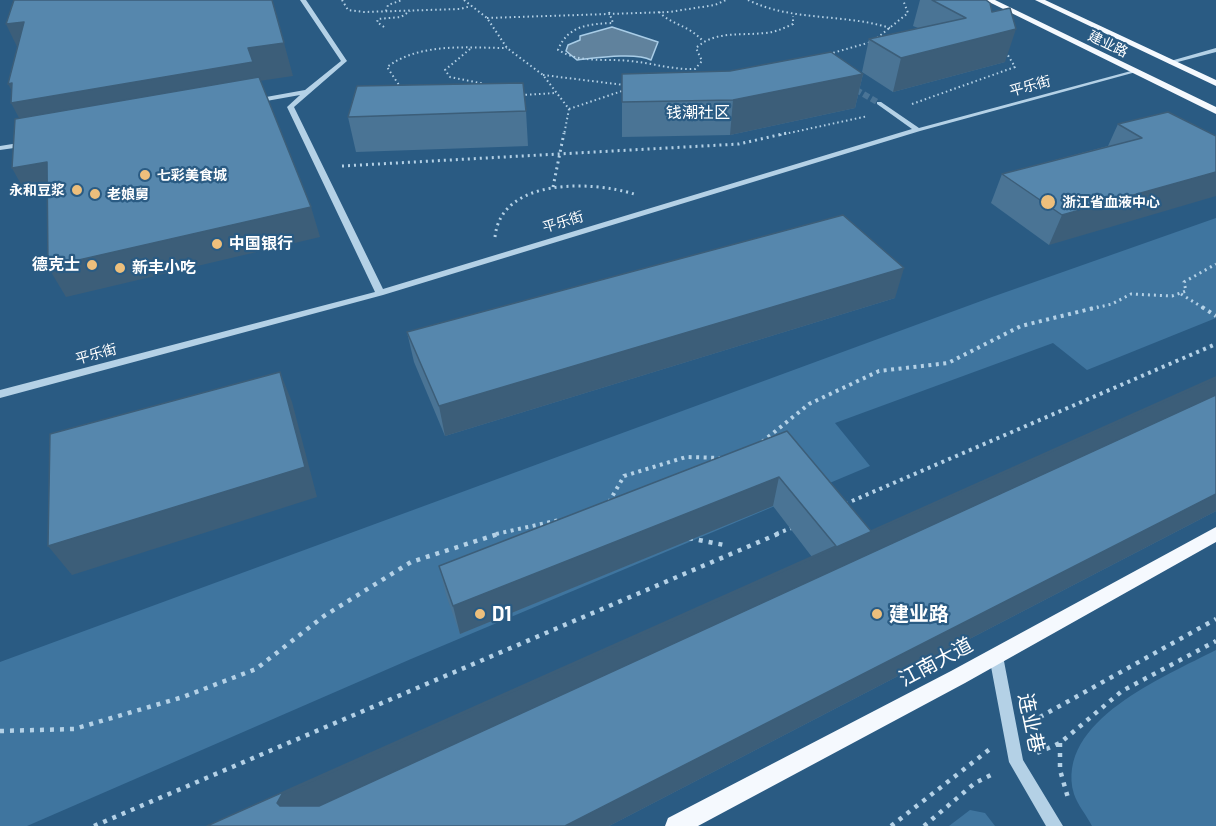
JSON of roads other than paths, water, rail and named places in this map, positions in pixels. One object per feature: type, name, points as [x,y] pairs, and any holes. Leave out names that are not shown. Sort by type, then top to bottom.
[{"type":"main road","name":"建业路","points":[[988,0],[1216,111]]},
{"type":"main road","name":"建业路","points":[[1039,0],[1216,83]]},
{"type":"main road","name":"江南大道","points":[[676,826],[996,656],[1216,534]]},
{"type":"street","points":[[303,0],[344,61],[290,107],[380,293]]},
{"type":"street","points":[[1170,62],[1216,50]]},
{"type":"street","name":"平乐街","points":[[0,394],[380,293],[918,130],[1133,72]]},
{"type":"street","points":[[251,102],[308,92]]},
{"type":"street","points":[[879,103],[918,130]]},
{"type":"street","points":[[0,148],[34,142]]},
{"type":"street","name":"连业巷","points":[[996,656],[1016,762],[1056,826]]},
{"type":"tunnel","points":[[848,85],[879,103]]},
{"type":"place","name":"七彩美食城","points":[[145,175]]},
{"type":"place","name":"永和豆浆","points":[[77,190]]},
{"type":"place","name":"老娘舅","points":[[95,194]]},
{"type":"place","name":"浙江省血液中心","points":[[1048,202]]},
{"type":"place","name":"中国银行","points":[[217,244]]},
{"type":"place","name":"德克士","points":[[92,265]]},
{"type":"place","name":"新丰小吃","points":[[120,268]]},
{"type":"place","name":"D1","points":[[480,614]]},
{"type":"place","name":"建业路","points":[[877,614]]},
{"type":"district","name":"钱潮社区","points":[[698,113]]}]
